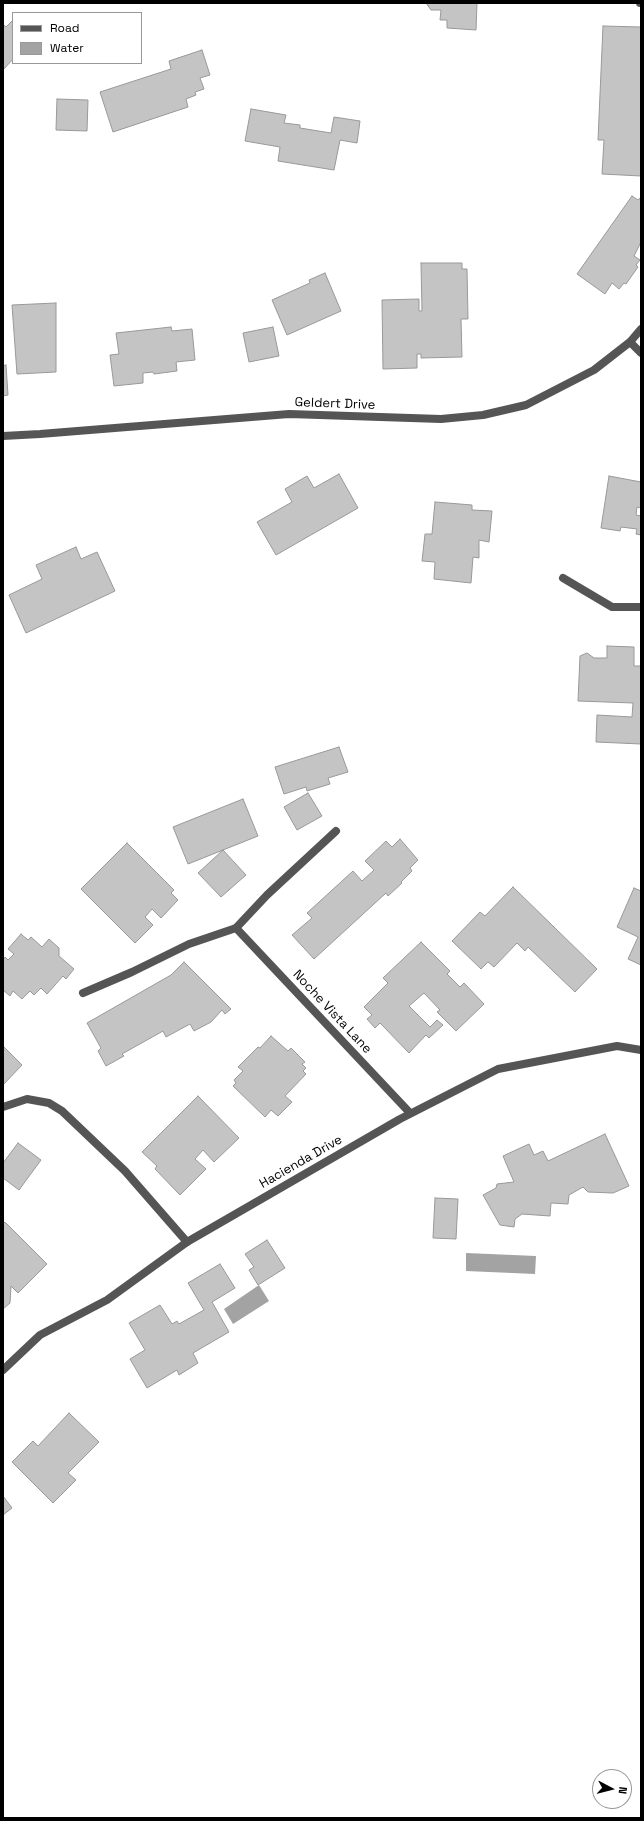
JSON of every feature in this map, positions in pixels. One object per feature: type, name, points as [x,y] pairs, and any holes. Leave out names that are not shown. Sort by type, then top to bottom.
[{"type":"street","name":"Geldert Drive","points":[[3,436],[289,414],[441,419],[483,414],[526,405],[594,370],[630,342],[641,330]]},
{"type":"street","points":[[630,342],[641,353]]},
{"type":"street","points":[[563,578],[612,607],[641,607]]},
{"type":"street","points":[[82,993],[132,972],[189,944],[236,928],[267,895],[336,831]]},
{"type":"street","name":"Noche Vista Lane","points":[[236,928],[410,1113]]},
{"type":"street","name":"Hacienda Drive","points":[[3,1370],[40,1335],[106,1300],[187,1242],[410,1113],[498,1069],[617,1046],[641,1050]]},
{"type":"street","points":[[3,1107],[27,1099],[49,1103],[62,1111],[125,1171],[187,1242]]},
{"type":"water","points":[[466,1253],[536,1256],[535,1274],[466,1271]]},
{"type":"water","points":[[259,1285],[269,1301],[233,1324],[224,1309]]},
{"type":"building","points":[[426,3],[477,3],[476,30],[447,28],[447,20],[440,20],[441,10],[431,10]]},
{"type":"building","points":[[12,21],[12,60],[3,70],[3,24],[6,27]]},
{"type":"building","points":[[603,26],[641,27],[641,176],[602,174],[604,140],[598,140]]},
{"type":"building","points":[[202,50],[210,75],[200,78],[204,89],[195,92],[196,95],[186,99],[188,107],[113,132],[100,92],[171,69],[169,61]]},
{"type":"building","points":[[57,99],[88,100],[87,131],[56,130]]},
{"type":"building","points":[[251,109],[286,115],[284,123],[300,125],[300,128],[331,133],[334,117],[360,121],[357,143],[340,140],[334,170],[278,161],[280,147],[245,141]]},
{"type":"building","points":[[632,196],[638,200],[641,197],[641,242],[634,256],[640,260],[636,265],[638,267],[626,284],[624,283],[619,289],[612,283],[605,294],[577,274]]},
{"type":"building","points":[[421,263],[462,263],[462,269],[467,269],[468,319],[461,319],[462,357],[421,358],[421,354],[417,354],[417,368],[383,369],[382,300],[419,299],[419,311],[422,311]]},
{"type":"building","points":[[325,273],[341,311],[287,335],[272,300],[310,283],[309,280]]},
{"type":"building","points":[[56,303],[56,372],[17,374],[12,305]]},
{"type":"building","points":[[171,327],[172,331],[192,329],[195,360],[176,362],[177,371],[154,374],[153,372],[143,373],[143,383],[114,386],[110,355],[119,354],[116,333]]},
{"type":"building","points":[[273,327],[279,356],[249,362],[243,333]]},
{"type":"building","points":[[6,365],[8,395],[3,396],[3,366]]},
{"type":"building","points":[[339,474],[358,508],[276,555],[257,522],[292,502],[285,489],[307,476],[314,488]]},
{"type":"building","points":[[609,476],[641,482],[641,508],[637,507],[636,515],[641,516],[641,535],[636,534],[637,529],[621,527],[620,531],[601,528]]},
{"type":"building","points":[[435,502],[472,505],[472,510],[492,511],[489,542],[479,540],[479,558],[473,557],[471,583],[434,579],[435,562],[422,561],[425,534],[432,534]]},
{"type":"building","points":[[76,547],[81,559],[97,552],[115,591],[26,633],[9,595],[42,579],[36,565]]},
{"type":"building","points":[[607,646],[634,647],[634,666],[641,666],[641,744],[596,742],[597,715],[632,717],[633,703],[578,701],[580,656],[587,653],[594,658],[607,658]]},
{"type":"building","points":[[339,747],[348,772],[328,778],[330,784],[307,791],[306,787],[284,794],[275,767]]},
{"type":"building","points":[[308,793],[322,816],[297,830],[284,807]]},
{"type":"building","points":[[243,799],[258,836],[188,864],[173,827]]},
{"type":"building","points":[[400,839],[418,860],[410,868],[412,871],[388,896],[386,893],[314,959],[292,935],[312,918],[307,913],[353,871],[362,881],[374,870],[365,861],[386,841],[392,847]]},
{"type":"building","points":[[127,843],[174,890],[171,893],[178,900],[161,918],[152,909],[145,917],[153,925],[135,943],[81,889]]},
{"type":"building","points":[[223,850],[246,875],[221,897],[198,873]]},
{"type":"building","points":[[513,887],[597,969],[575,992],[528,947],[525,951],[517,943],[494,967],[488,962],[481,969],[452,941],[480,912],[485,916]]},
{"type":"building","points":[[634,888],[641,891],[641,965],[628,959],[638,937],[617,927]]},
{"type":"building","points":[[21,934],[28,940],[31,937],[42,947],[49,939],[59,948],[59,956],[74,969],[66,979],[63,976],[47,994],[41,988],[34,995],[30,991],[22,999],[13,991],[10,996],[3,990],[3,960],[5,957],[8,960],[14,954],[8,949]]},
{"type":"building","points":[[421,942],[450,971],[447,974],[460,987],[464,983],[484,1004],[456,1031],[437,1012],[440,1010],[424,993],[409,1006],[430,1027],[437,1020],[443,1025],[429,1038],[426,1035],[409,1053],[380,1023],[375,1028],[367,1019],[372,1015],[364,1007],[388,983],[383,978]]},
{"type":"building","points":[[184,962],[231,1009],[225,1014],[222,1010],[211,1022],[194,1031],[190,1024],[166,1037],[163,1031],[122,1054],[124,1056],[106,1066],[98,1051],[101,1048],[87,1023],[171,975]]},
{"type":"building","points":[[271,1036],[288,1051],[291,1048],[305,1062],[302,1064],[306,1068],[303,1071],[306,1074],[285,1096],[292,1102],[278,1116],[271,1110],[265,1117],[233,1086],[236,1083],[234,1080],[243,1071],[238,1067],[258,1047],[260,1048]]},
{"type":"building","points":[[3,1046],[22,1065],[3,1085]]},
{"type":"building","points":[[198,1096],[239,1138],[214,1162],[203,1150],[195,1159],[206,1169],[180,1195],[155,1169],[157,1166],[142,1152]]},
{"type":"building","points":[[605,1134],[629,1186],[613,1193],[588,1192],[583,1187],[569,1195],[568,1204],[551,1203],[550,1216],[522,1214],[515,1219],[514,1227],[500,1225],[483,1195],[496,1188],[497,1184],[514,1182],[503,1156],[529,1144],[534,1155],[543,1151],[548,1161]]},
{"type":"building","points":[[18,1143],[41,1160],[19,1190],[3,1178],[3,1163]]},
{"type":"building","points":[[435,1198],[458,1199],[456,1239],[433,1238]]},
{"type":"building","points":[[3,1222],[6,1223],[47,1264],[18,1293],[11,1286],[10,1303],[3,1309]]},
{"type":"building","points":[[267,1240],[285,1268],[258,1285],[249,1270],[254,1267],[245,1254]]},
{"type":"building","points":[[220,1264],[235,1288],[212,1302],[229,1332],[193,1353],[198,1363],[179,1375],[177,1370],[147,1388],[130,1359],[145,1350],[129,1323],[160,1305],[172,1324],[177,1321],[179,1324],[204,1310],[188,1283]]},
{"type":"building","points":[[69,1413],[99,1442],[68,1473],[76,1480],[53,1503],[12,1462],[33,1441],[38,1446]]},
{"type":"building","points":[[3,1496],[12,1508],[3,1515]]}]
